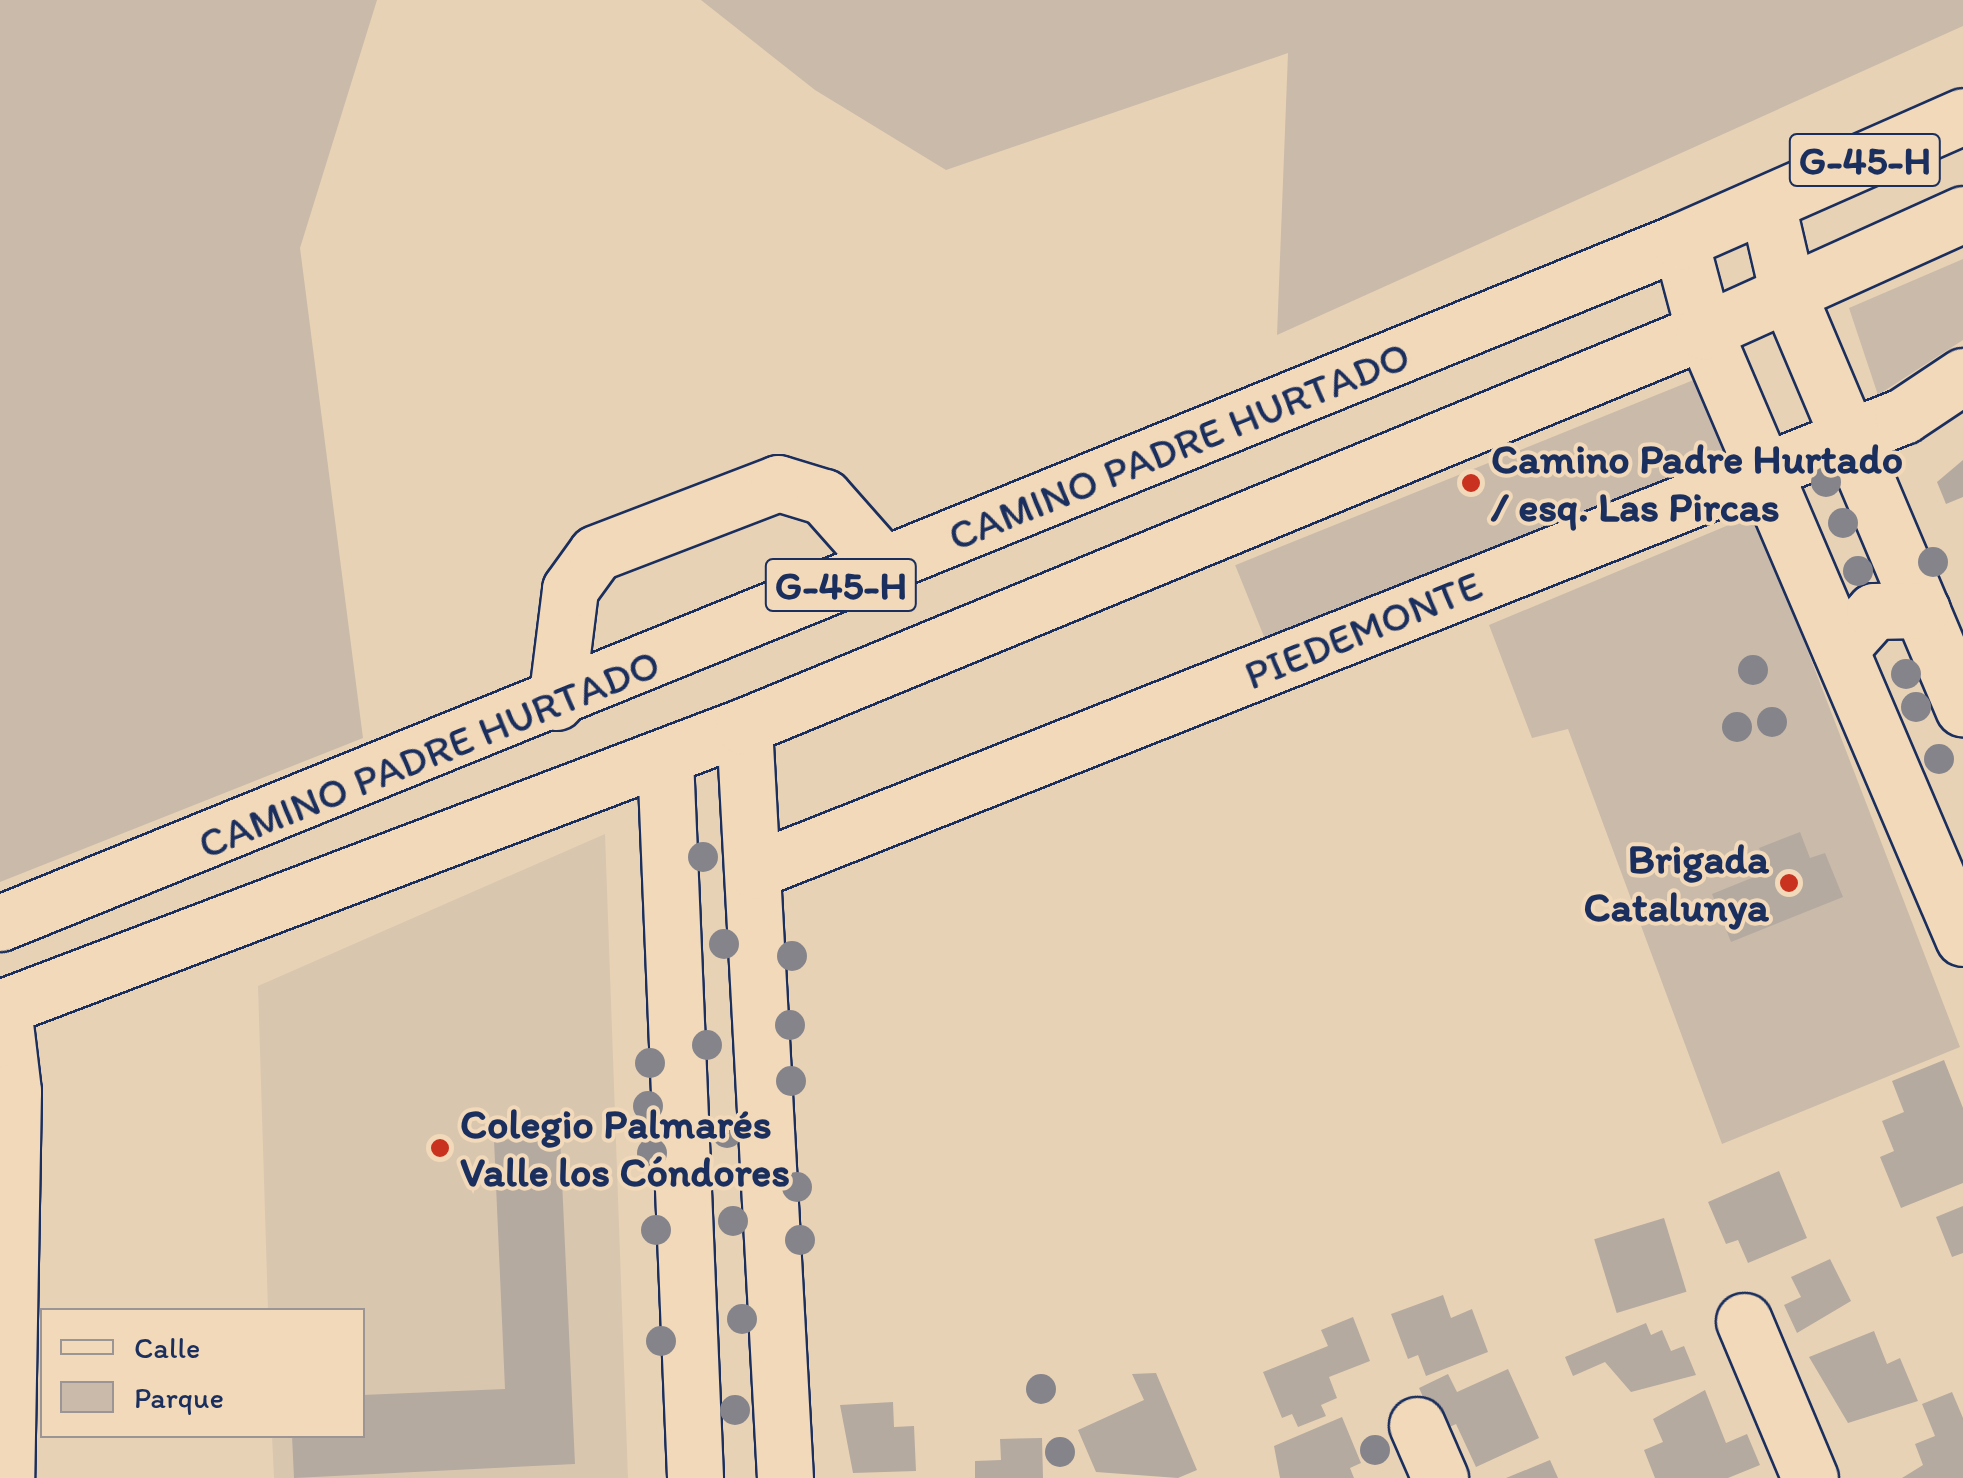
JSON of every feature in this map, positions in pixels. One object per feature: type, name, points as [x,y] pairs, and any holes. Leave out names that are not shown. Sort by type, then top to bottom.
[{"type":"street","name":"CAMINO PADRE HURTADO","points":[[0,923],[556,702],[1680,241],[1963,116]]},
{"type":"street","points":[[1767,204],[1788,294],[1963,709]]},
{"type":"street","name":"CAMINO PADRE HURTADO","points":[[2,1008],[665,758],[1704,331],[1963,214]]},
{"type":"street","points":[[1680,241],[1704,331],[1963,938]]},
{"type":"street","name":"PIEDEMONTE","points":[[755,870],[1764,472],[1849,437],[1963,376]]},
{"type":"street","points":[[556,702],[570,589],[596,552],[778,483],[824,497],[886,567]]},
{"type":"street","points":[[1840,650],[1874,611],[1922,610]]},
{"type":"street","points":[[744,726],[755,870],[785,1478]]},
{"type":"street","points":[[665,758],[695,1478]]},
{"type":"street","points":[[2,1008],[14,1091],[6,1478]]},
{"type":"street","points":[[1744,1320],[1810,1478]]},
{"type":"street","points":[[1417,1425],[1440,1478]]},
{"type":"shaded area","name":"Colegio Palmarés Valle los Cóndores","points":[[605,834],[628,1478],[274,1478],[272,1438],[365,1438],[365,1308],[268,1308],[258,986]]},
{"type":"green space","points":[[0,0],[377,0],[300,248],[363,738],[0,882]]},
{"type":"green space","points":[[701,0],[1963,0],[1963,26],[1277,335],[1288,53],[946,170],[815,90]]},
{"type":"green space","points":[[1963,259],[1963,340],[1878,395],[1849,308]]},
{"type":"green space","points":[[1696,379],[1729,461],[1268,647],[1235,565]]},
{"type":"green space","points":[[1755,514],[1960,1047],[1722,1144],[1568,729],[1532,738],[1489,625]]},
{"type":"building","points":[[1963,460],[1963,497],[1946,504],[1937,482]]},
{"type":"building","name":"Brigada Catalunya","points":[[1800,832],[1810,858],[1825,853],[1843,897],[1731,942],[1712,894],[1769,871],[1759,848]]},
{"type":"building","points":[[1944,1060],[1963,1108],[1963,1183],[1901,1208],[1880,1157],[1894,1151],[1882,1121],[1904,1112],[1892,1081]]},
{"type":"building","points":[[560,1137],[575,1464],[294,1478],[292,1438],[365,1438],[365,1395],[505,1389],[494,1140]]},
{"type":"building","points":[[1779,1171],[1807,1238],[1748,1263],[1738,1240],[1726,1244],[1708,1202]]},
{"type":"building","points":[[1963,1206],[1963,1253],[1952,1257],[1936,1217]]},
{"type":"building","points":[[1664,1218],[1687,1292],[1617,1313],[1594,1239]]},
{"type":"building","points":[[1830,1259],[1851,1301],[1797,1333],[1784,1305],[1801,1297],[1791,1277]]},
{"type":"building","points":[[1443,1295],[1451,1318],[1472,1309],[1488,1352],[1426,1376],[1418,1355],[1408,1359],[1391,1314]]},
{"type":"building","points":[[1353,1317],[1370,1361],[1329,1377],[1337,1398],[1321,1405],[1326,1416],[1298,1427],[1292,1414],[1282,1418],[1263,1372],[1328,1346],[1321,1330]]},
{"type":"building","points":[[1646,1323],[1651,1335],[1662,1330],[1671,1351],[1684,1346],[1696,1375],[1631,1392],[1605,1362],[1573,1376],[1565,1357]]},
{"type":"building","points":[[1874,1331],[1887,1364],[1900,1358],[1918,1401],[1848,1423],[1809,1357]]},
{"type":"building","points":[[1508,1369],[1539,1438],[1476,1467],[1456,1424],[1439,1432],[1419,1388],[1448,1374],[1457,1392]]},
{"type":"building","points":[[1156,1373],[1197,1470],[1178,1478],[1096,1472],[1078,1430],[1144,1400],[1132,1374]]},
{"type":"building","points":[[1705,1390],[1726,1443],[1747,1434],[1760,1465],[1728,1478],[1655,1478],[1644,1450],[1663,1442],[1653,1419]]},
{"type":"building","points":[[1952,1392],[1963,1418],[1963,1478],[1902,1478],[1923,1465],[1915,1444],[1935,1436],[1922,1404]]},
{"type":"building","points":[[893,1402],[894,1427],[914,1426],[916,1471],[853,1473],[840,1405]]},
{"type":"building","points":[[1342,1417],[1361,1463],[1350,1468],[1354,1478],[1280,1478],[1274,1446]]},
{"type":"building","points":[[1042,1438],[1043,1478],[975,1478],[975,1461],[1001,1460],[1000,1439]]},
{"type":"building","points":[[1550,1460],[1558,1478],[1506,1478]]},
{"type":"place","name":"Camino Padre Hurtado / esq. Las Pircas","points":[[1471,483]]},
{"type":"place","name":"Brigada Catalunya","points":[[1789,883]]},
{"type":"place","name":"Colegio Palmarés Valle los Cóndores","points":[[440,1148]]}]
